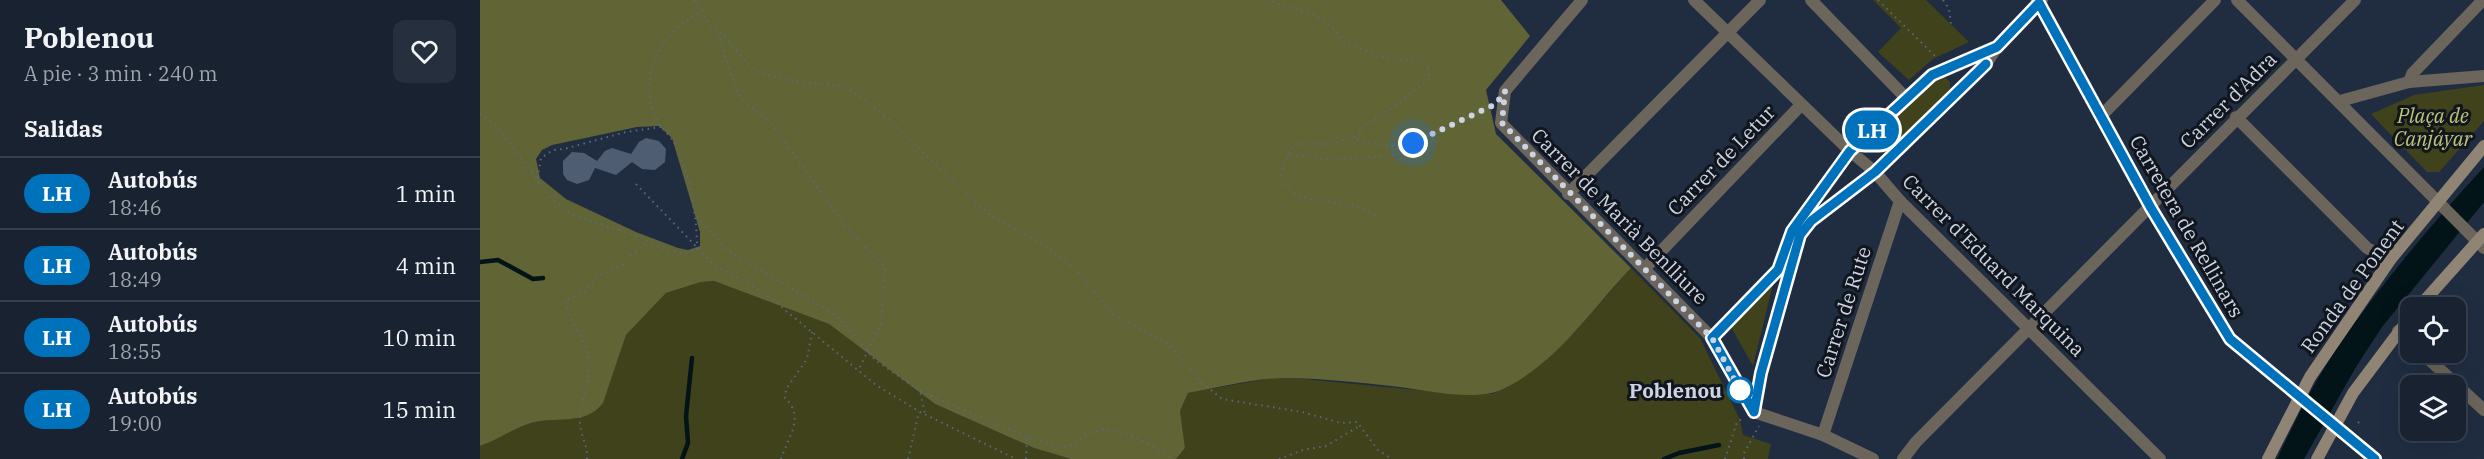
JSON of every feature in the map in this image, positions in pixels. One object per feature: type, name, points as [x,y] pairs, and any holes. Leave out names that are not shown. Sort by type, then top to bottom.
[{"type":"main road","name":"Carretera de Rellinars","points":[[2040,1],[2151,208],[2230,339],[2280,383],[2375,459]]},
{"type":"main road","name":"Ronda de Ponent","points":[[2268,459],[2310,377],[2390,260],[2484,146]]},
{"type":"main road","points":[[2429,297],[2482,241]]},
{"type":"main road","points":[[2317,459],[2354,393],[2400,329]]},
{"type":"street","points":[[1505,91],[1582,0]]},
{"type":"street","name":"Carrer d'Eduard Marquina","points":[[1694,0],[1801,105],[1875,172],[1900,201],[2160,459]]},
{"type":"street","points":[[1568,194],[1760,0]]},
{"type":"street","points":[[1811,0],[1906,98]]},
{"type":"street","points":[[2102,115],[2215,0]]},
{"type":"street","points":[[2237,0],[2439,203],[2482,241]]},
{"type":"street","name":"Carrer d'Adra","points":[[1904,459],[1916,442],[2151,208],[2236,117],[2355,0]]},
{"type":"street","points":[[2409,82],[2412,74],[2483,0]]},
{"type":"street","points":[[1874,459],[1823,435],[1758,414],[1761,373],[1800,235],[1811,221],[1875,172],[1986,64],[1997,47],[2040,1]]},
{"type":"street","points":[[1712,338],[1778,270],[1792,231],[1850,151],[1941,65],[1997,47]]},
{"type":"street","points":[[1941,65],[1955,77],[1955,92]]},
{"type":"street","points":[[2340,101],[2409,82],[2484,76]]},
{"type":"street","name":"Carrer de Marià Benlliure","points":[[1505,91],[1502,123],[1568,194],[1645,268],[1712,338],[1758,414]]},
{"type":"street","name":"Carrer de Letur","points":[[1645,268],[1801,105]]},
{"type":"street","points":[[2236,117],[2367,248],[2390,260]]},
{"type":"street","name":"Carrer de Rute","points":[[1823,435],[1900,201]]},
{"type":"street","points":[[2433,363],[2484,410]]},
{"type":"path","points":[[695,0],[701,12],[717,32],[736,90],[744,101],[771,123],[847,228],[885,267],[881,324],[867,348],[858,371]]},
{"type":"path","points":[[1267,0],[1317,16],[1336,30],[1342,41],[1386,58],[1418,61],[1427,66],[1430,78],[1395,107],[1361,127],[1358,140],[1366,144],[1408,145],[1496,104],[1505,91]]},
{"type":"path","points":[[1878,0],[1941,65]]},
{"type":"path","points":[[1943,0],[1949,9],[1951,24]]},
{"type":"path","points":[[697,249],[697,217],[675,143],[656,120],[649,86],[657,54],[670,33],[701,12]]},
{"type":"path","points":[[717,32],[723,34],[754,71],[797,82],[837,85],[850,89],[886,117],[987,213],[1049,248],[1071,266],[1113,315],[1170,345],[1202,383],[1222,399],[1361,425],[1374,444],[1392,459]]},
{"type":"path","points":[[480,114],[507,137],[551,198],[573,215],[667,250],[684,254],[697,249]]},
{"type":"path","points":[[537,181],[541,158],[553,150],[626,132],[661,127]]},
{"type":"path","points":[[1358,136],[1331,144],[1295,144],[1282,166],[1281,176],[1292,192],[1307,200],[1357,206],[1375,215]]},
{"type":"path","points":[[1289,155],[1330,160],[1356,159],[1395,155],[1405,151],[1408,145]]},
{"type":"path","points":[[636,184],[715,266],[755,287],[858,371],[920,412],[1016,459]]},
{"type":"path","points":[[697,217],[727,250],[828,310],[867,348],[875,360],[892,374],[920,391],[1027,437],[1064,446],[1075,443],[1094,431],[1119,432],[1172,459]]},
{"type":"path","points":[[587,459],[586,441],[580,427],[582,406],[590,383],[588,354],[583,340],[568,315],[565,301],[585,291],[599,275],[622,265],[633,253],[649,242]]},
{"type":"path","points":[[781,459],[796,415],[795,407],[785,398],[786,389],[807,359],[812,332]]},
{"type":"path","points":[[920,391],[925,414]]},
{"type":"path","points":[[908,459],[920,412]]},
{"type":"path","points":[[1725,459],[1737,422],[1758,414],[1756,435],[1744,453],[1744,459]]},
{"type":"path","points":[[1279,459],[1303,450],[1326,446],[1361,425]]},
{"type":"path","points":[[1026,459],[1027,437]]},
{"type":"green space","points":[[480,0],[1501,0],[1530,36],[1486,90],[1496,134],[1631,268],[1557,350],[1522,378],[1503,389],[1478,395],[1463,395],[1354,382],[1278,378],[1188,393],[1180,411],[1185,448],[1176,459],[1071,459],[1034,448],[935,404],[829,324],[714,281],[701,282],[666,293],[626,335],[603,403],[596,410],[578,418],[528,424],[480,446]],"holes":[[[659,126],[672,138],[700,232],[700,246],[688,250],[678,248],[636,232],[566,199],[540,178],[536,159],[542,150],[552,145],[637,127]]]},
{"type":"green space","points":[[1873,0],[1926,0],[1969,42],[1933,59],[1909,80],[1878,52],[1901,28]]},
{"type":"green space","points":[[1940,76],[1950,82],[1950,89],[1886,156],[1870,140]]},
{"type":"green space","name":"Plaça de Canjáyar","points":[[2484,85],[2484,121],[2439,172],[2427,172],[2371,114],[2414,95]]},
{"type":"green space","points":[[1631,268],[1700,338],[1740,420],[1743,435],[1771,444],[1768,459],[1176,459],[1185,448],[1180,411],[1188,393],[1271,378],[1293,378],[1459,394],[1492,394],[1528,373],[1574,333]]},
{"type":"green space","points":[[714,281],[829,324],[935,404],[1034,448],[1071,459],[480,459],[480,446],[522,426],[538,421],[578,418],[596,410],[603,402],[626,335],[666,293],[701,282]]},
{"type":"green space","points":[[1773,284],[1753,366],[1731,327]]},
{"type":"shaded area","points":[[2484,167],[2484,202],[2406,297],[2400,297],[2400,305],[2382,327],[2356,367],[2304,459],[2277,459],[2315,384],[2341,342],[2374,297],[2446,209]]},
{"type":"building","points":[[646,138],[659,141],[666,149],[665,162],[655,170],[642,169],[632,162],[616,175],[595,168],[589,180],[577,184],[567,180],[563,174],[563,161],[572,152],[584,153],[597,161],[605,151],[612,148],[631,154],[639,142]]},
{"type":"waterway","points":[[480,262],[498,260],[533,279],[543,278]]},
{"type":"waterway","points":[[682,459],[688,443],[686,416],[692,358]]},
{"type":"waterway","points":[[1664,459],[1679,453],[1719,445]]},
{"type":"bus line","name":"LH","points":[[1986,64],[1875,172],[1811,221],[1800,235],[1761,373],[1754,412],[1712,338],[1778,270],[1792,231],[1803,212],[1850,151],[1932,75],[1997,47],[2039,3],[2151,208],[2230,339],[2280,383],[2375,459]]},
{"type":"place","name":"Poblenou","points":[[1740,390]]},
{"type":"route","points":[[1413,143],[1496,104],[1505,91],[1502,123],[1568,194],[1645,268],[1712,338],[1740,390]]}]
